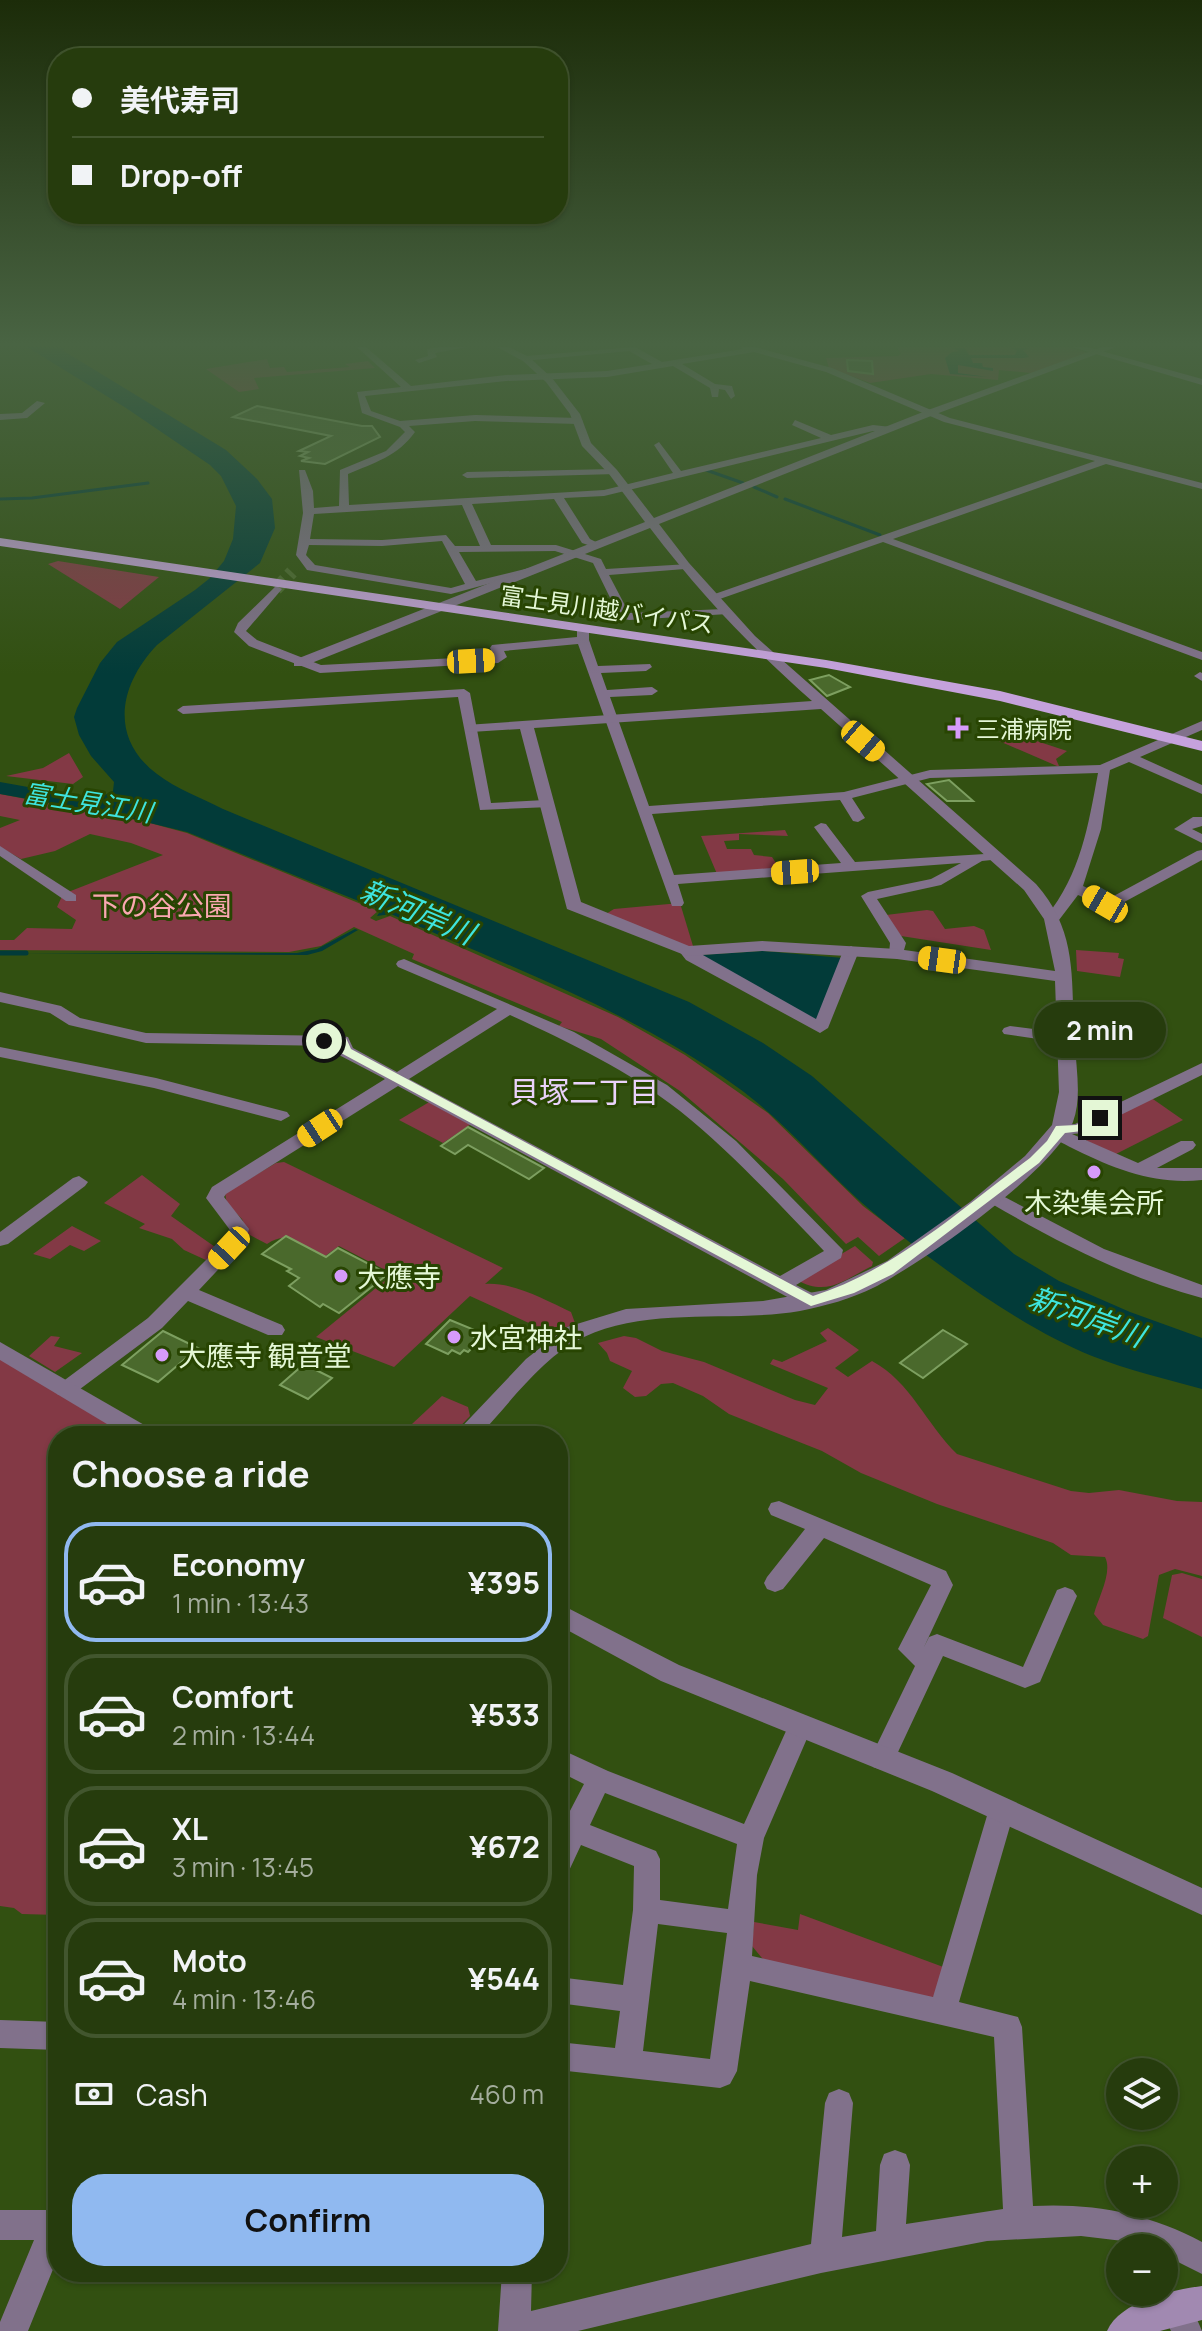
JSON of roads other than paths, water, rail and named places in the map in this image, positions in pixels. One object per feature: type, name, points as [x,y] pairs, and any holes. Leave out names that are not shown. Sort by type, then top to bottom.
[{"type":"highway","name":"富士見川越バイパス","points":[[0,540],[196,568],[270,582],[447,604],[761,650],[977,691],[1178,734],[1202,736]]},
{"type":"highway","name":"富士見川越バイパス","points":[[447,604],[583,634],[761,650]]},
{"type":"highway","name":"富士見川越バイパス","points":[[1178,734],[1202,746]]},
{"type":"main road","points":[[1125,2331],[1151,2316],[1189,2314]]},
{"type":"street","points":[[344,509],[343,472],[383,456]]},
{"type":"street","points":[[475,1426],[562,1340],[582,1330],[659,1313],[757,1309],[811,1301],[861,1285],[895,1266],[993,1199],[1059,1131],[1067,1100],[1061,942],[1054,917],[1040,896],[988,857],[908,780],[761,650],[685,566],[597,456]]},
{"type":"street","points":[[666,456],[679,475]]},
{"type":"street","points":[[305,542],[466,502],[625,489],[757,456]]},
{"type":"street","points":[[299,663],[821,456]]},
{"type":"street","points":[[1086,456],[1202,486]]},
{"type":"street","points":[[713,598],[1106,461]]},
{"type":"street","points":[[302,472],[306,480],[308,511],[301,567],[463,591],[511,574],[533,570]]},
{"type":"street","points":[[467,475],[613,472]]},
{"type":"street","points":[[557,496],[586,541],[597,545]]},
{"type":"street","points":[[466,502],[487,549]]},
{"type":"street","points":[[308,511],[344,509],[383,525],[443,538],[454,549],[469,582],[476,586]]},
{"type":"street","points":[[883,539],[1199,653]]},
{"type":"street","points":[[454,549],[556,548],[600,562],[624,616],[724,612]]},
{"type":"street","points":[[604,572],[685,566]]},
{"type":"street","points":[[270,582],[240,632],[253,643],[320,669],[498,659],[501,657],[496,648],[583,634],[677,903]]},
{"type":"street","points":[[392,665],[398,697]]},
{"type":"street","points":[[595,670],[646,667]]},
{"type":"street","points":[[605,694],[652,691]]},
{"type":"street","points":[[183,710],[464,693],[485,807],[545,804]]},
{"type":"street","points":[[471,728],[821,705]]},
{"type":"street","points":[[526,725],[573,905],[687,951],[762,946],[897,954],[1063,977]]},
{"type":"street","points":[[645,810],[844,796],[930,774],[1102,769],[1202,725]]},
{"type":"street","points":[[1128,757],[1202,790]]},
{"type":"street","points":[[1054,917],[1075,888],[1095,823],[1105,773],[1102,769]]},
{"type":"street","points":[[844,796],[858,818]]},
{"type":"street","points":[[1202,822],[1198,820],[1181,829],[1202,839]]},
{"type":"street","points":[[821,827],[851,867]]},
{"type":"street","points":[[0,850],[71,898]]},
{"type":"street","points":[[1075,888],[1110,904],[1202,854]]},
{"type":"street","points":[[670,880],[988,857]]},
{"type":"street","points":[[897,954],[898,943],[868,896],[936,882],[988,857]]},
{"type":"street","points":[[687,951],[692,957],[820,1028],[851,951]]},
{"type":"street","points":[[404,964],[587,1045],[662,1090],[721,1139],[834,1250],[834,1254],[798,1276],[778,1283]]},
{"type":"street","points":[[0,997],[55,1009],[75,1022],[146,1038],[342,1041],[345,1051],[811,1301]]},
{"type":"street","points":[[65,1390],[133,1341],[187,1293],[240,1235],[238,1225],[215,1198],[218,1191],[509,1009]]},
{"type":"street","points":[[1010,1031],[1065,1038]]},
{"type":"street","points":[[0,1052],[156,1083],[281,1116]]},
{"type":"street","points":[[1059,1131],[1078,1129],[1202,1068]]},
{"type":"street","points":[[1059,1131],[1104,1157],[1139,1170],[1181,1179],[1202,1174]]},
{"type":"street","points":[[1139,1170],[1187,1145]]},
{"type":"street","points":[[0,1240],[79,1182]]},
{"type":"street","points":[[993,1199],[1090,1252],[1151,1277],[1202,1292]]},
{"type":"street","points":[[187,1293],[275,1330]]},
{"type":"street","points":[[0,1350],[128,1426]]},
{"type":"street","points":[[779,1509],[938,1577],[942,1585],[910,1649],[928,1663]]},
{"type":"street","points":[[775,1583],[819,1528]]},
{"type":"street","points":[[882,1759],[937,1644],[1025,1678],[1032,1675],[1065,1596]]},
{"type":"street","points":[[568,1618],[670,1673],[1002,1809],[1202,1902]]},
{"type":"street","points":[[568,2057],[720,2074],[723,2071],[733,2016],[744,1875],[751,1838],[800,1727]]},
{"type":"street","points":[[568,1764],[751,1838]]},
{"type":"street","points":[[568,1842],[599,1779]]},
{"type":"street","points":[[942,2012],[1002,1809]]},
{"type":"street","points":[[573,1830],[647,1859],[646,1910],[627,2064]]},
{"type":"street","points":[[646,1910],[742,1923]]},
{"type":"street","points":[[738,1966],[1008,2027],[1019,2223]]},
{"type":"street","points":[[568,1991],[633,2000]]},
{"type":"street","points":[[0,2034],[48,2036]]},
{"type":"street","points":[[825,2257],[839,2103]]},
{"type":"street","points":[[890,2243],[895,2165]]},
{"type":"street","points":[[0,2225],[48,2222]]},
{"type":"street","points":[[517,2282],[515,2331],[825,2257],[971,2227],[1019,2223],[1116,2224],[1155,2237],[1202,2259]]},
{"type":"street","points":[[12,2331],[48,2244]]},
{"type":"water","points":[[196,456],[232,456],[257,479],[272,499],[275,528],[260,563],[157,645],[134,677],[125,711],[126,728],[131,744],[157,774],[223,809],[689,1002],[763,1043],[812,1076],[1014,1254],[1059,1281],[1130,1312],[1202,1338],[1202,1389],[1092,1356],[1002,1308],[885,1223],[770,1114],[737,1087],[655,1035],[612,1013],[391,914],[377,916],[381,910],[187,832],[113,814],[0,794],[0,782],[89,798],[113,791],[114,782],[91,756],[79,735],[74,717],[100,663],[117,642],[195,590],[224,561],[233,539],[236,506],[221,476]]},
{"type":"water","points":[[358,930],[322,951],[307,955],[20,953],[297,953],[317,949]]},
{"type":"water","points":[[763,951],[843,958],[821,1021],[814,1021],[700,955]]},
{"type":"waterway","points":[[706,470],[743,483]]},
{"type":"waterway","points":[[0,499],[32,498],[148,483]]},
{"type":"waterway","points":[[754,487],[777,497]]},
{"type":"waterway","points":[[785,499],[880,535]]},
{"type":"waterway","points":[[0,953],[26,953]]},
{"type":"tunnel","points":[[276,589],[292,572]]},
{"type":"place","name":"三浦病院","points":[[958,728]]},
{"type":"place","name":"木染集会所","points":[[1094,1172]]},
{"type":"place","name":"大應寺","points":[[341,1276]]},
{"type":"place","name":"水宮神社","points":[[454,1337]]},
{"type":"place","name":"大應寺 観音堂","points":[[162,1355]]},
{"type":"district","name":"貝塚二丁目","points":[[584,1091]]},
{"type":"water label","name":"富士見江川","points":[[88,802]]},
{"type":"water label","name":"新河岸川","points":[[418,911]]},
{"type":"water label","name":"新河岸川","points":[[1087,1316]]},
{"type":"park label","name":"下の谷公園","points":[[162,905]]}]
